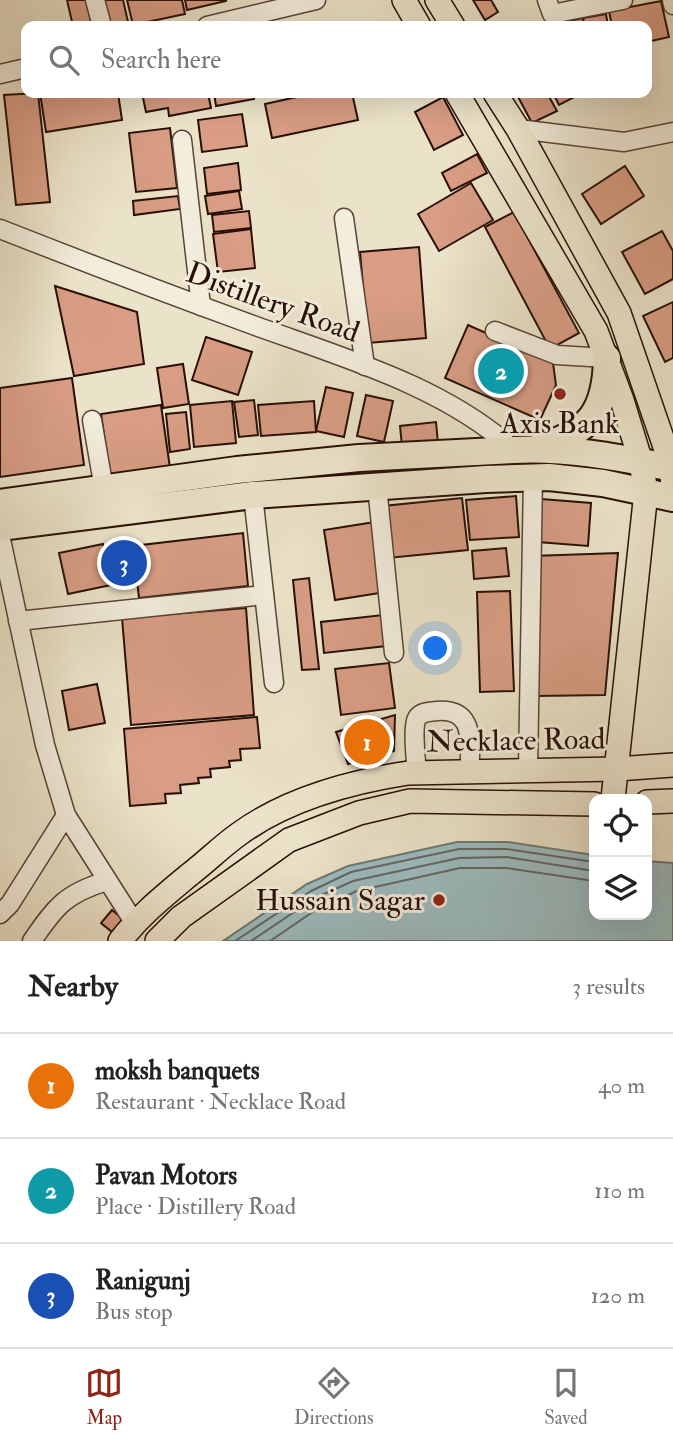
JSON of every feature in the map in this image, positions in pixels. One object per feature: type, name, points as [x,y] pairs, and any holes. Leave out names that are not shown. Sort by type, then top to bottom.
[{"type":"highway","points":[[525,450],[564,440],[582,429],[598,408],[606,384],[607,358]]},
{"type":"highway","points":[[0,503],[237,470],[359,458],[525,450],[610,456],[673,468]]},
{"type":"highway","points":[[0,527],[253,495],[533,477],[603,483],[673,498]]},
{"type":"main road","points":[[404,0],[416,21]]},
{"type":"main road","points":[[437,0],[450,21]]},
{"type":"main road","points":[[460,98],[596,331],[622,400],[641,462],[646,492],[614,794]]},
{"type":"main road","points":[[498,98],[619,313],[673,468],[673,498]]},
{"type":"main road","name":"Necklace Road","points":[[120,941],[134,922],[240,833],[298,801],[377,778],[417,773],[617,769],[673,765]]},
{"type":"main road","name":"Necklace Road","points":[[157,941],[181,917],[289,840],[359,813],[410,801],[589,804]]},
{"type":"main road","points":[[652,802],[673,801]]},
{"type":"street","points":[[95,0],[101,21]]},
{"type":"street","points":[[547,0],[552,14],[623,0]]},
{"type":"street","points":[[672,0],[673,5]]},
{"type":"street","points":[[227,21],[308,1]]},
{"type":"street","points":[[0,74],[21,69]]},
{"type":"street","points":[[518,129],[624,142],[673,132]]},
{"type":"street","points":[[182,140],[201,306]]},
{"type":"street","points":[[344,218],[365,366]]},
{"type":"street","name":"Distillery Road","points":[[0,229],[365,366],[438,398],[525,450]]},
{"type":"street","points":[[495,331],[557,355],[607,358]]},
{"type":"street","points":[[92,420],[104,489]]},
{"type":"street","points":[[528,769],[533,477]]},
{"type":"street","points":[[377,486],[394,653]]},
{"type":"street","points":[[253,495],[274,683]]},
{"type":"street","points":[[0,535],[45,745],[66,815],[134,922]]},
{"type":"street","points":[[18,621],[264,595]]},
{"type":"street","points":[[417,773],[417,718],[424,712],[447,710],[460,716],[468,724],[470,771]]},
{"type":"street","points":[[0,914],[10,904],[66,815]]},
{"type":"street","points":[[32,941],[57,907],[82,888],[107,881]]},
{"type":"water","name":"Hussain Sagar","points":[[457,842],[508,842],[589,854],[589,920],[652,920],[652,861],[673,863],[673,941],[223,941],[307,884],[348,866]]},
{"type":"building","points":[[67,0],[86,0],[91,21],[72,21]]},
{"type":"building","points":[[103,0],[123,0],[128,21],[108,21]]},
{"type":"building","points":[[127,0],[182,0],[185,14],[152,21],[132,21]]},
{"type":"building","points":[[185,0],[226,0],[226,1],[187,10]]},
{"type":"building","points":[[473,0],[491,0],[498,12],[485,20]]},
{"type":"building","points":[[661,1],[669,37],[652,41],[652,21],[611,21],[609,11]]},
{"type":"building","points":[[606,14],[607,21],[583,21],[583,18]]},
{"type":"building","points":[[21,94],[21,98],[39,98],[50,202],[16,205],[4,95]]},
{"type":"building","points":[[41,98],[119,98],[122,120],[46,132]]},
{"type":"building","points":[[143,98],[209,98],[211,108],[169,116],[168,108],[146,112]]},
{"type":"building","points":[[215,98],[254,98],[254,99],[216,106]]},
{"type":"building","points":[[292,98],[353,98],[358,120],[272,138],[265,104]]},
{"type":"building","points":[[444,98],[463,135],[434,150],[415,112]]},
{"type":"building","points":[[519,98],[550,98],[557,111],[532,123]]},
{"type":"building","points":[[556,98],[572,98],[559,105]]},
{"type":"building","points":[[242,114],[247,146],[202,152],[198,120]]},
{"type":"building","points":[[170,128],[177,188],[136,192],[129,133]]},
{"type":"building","points":[[477,154],[487,173],[451,191],[442,173]]},
{"type":"building","points":[[238,163],[241,190],[207,194],[204,168]]},
{"type":"building","points":[[625,166],[644,196],[601,224],[582,194]]},
{"type":"building","points":[[471,183],[493,220],[439,251],[418,214]]},
{"type":"building","points":[[239,191],[242,209],[208,214],[205,196]]},
{"type":"building","points":[[178,196],[180,209],[134,215],[133,201]]},
{"type":"building","points":[[249,211],[251,228],[214,232],[212,215]]},
{"type":"building","points":[[514,212],[579,333],[550,349],[485,227]]},
{"type":"building","points":[[251,229],[255,268],[218,272],[213,234]]},
{"type":"building","points":[[662,231],[673,251],[673,279],[645,294],[622,252]]},
{"type":"building","points":[[419,247],[426,338],[368,343],[360,252]]},
{"type":"building","points":[[55,286],[137,312],[144,364],[74,376]]},
{"type":"building","points":[[673,302],[673,358],[665,362],[643,316]]},
{"type":"building","points":[[468,325],[553,363],[556,385],[540,420],[445,378]]},
{"type":"building","points":[[206,337],[252,352],[238,395],[192,380]]},
{"type":"building","points":[[183,364],[189,404],[163,408],[157,368]]},
{"type":"building","points":[[72,378],[84,465],[0,477],[0,388]]},
{"type":"building","points":[[326,387],[353,393],[344,437],[316,431]]},
{"type":"building","points":[[366,395],[393,401],[384,442],[357,436]]},
{"type":"building","points":[[254,400],[258,435],[239,437],[234,402]]},
{"type":"building","points":[[232,401],[236,443],[194,447],[190,405]]},
{"type":"building","points":[[314,401],[316,432],[261,436],[258,405]]},
{"type":"building","points":[[161,405],[170,468],[110,476],[101,414]]},
{"type":"building","points":[[186,412],[190,449],[170,452],[166,414]]},
{"type":"building","points":[[436,422],[438,443],[402,446],[400,426]]},
{"type":"building","points":[[516,496],[519,537],[470,540],[466,500]]},
{"type":"building","points":[[462,498],[468,550],[388,558],[383,506]]},
{"type":"building","points":[[541,499],[591,503],[588,546],[538,542]]},
{"type":"building","points":[[375,522],[386,592],[335,600],[324,530]]},
{"type":"building","points":[[243,533],[248,586],[139,598],[133,546]]},
{"type":"building","points":[[103,544],[111,585],[68,594],[59,553]]},
{"type":"building","points":[[506,548],[509,576],[474,579],[472,551]]},
{"type":"building","points":[[618,553],[605,695],[537,696],[532,556]]},
{"type":"building","points":[[309,578],[319,669],[302,670],[293,580]]},
{"type":"building","points":[[510,591],[514,691],[480,692],[477,592]]},
{"type":"building","points":[[246,608],[254,715],[131,725],[122,618]]},
{"type":"building","points":[[383,615],[386,646],[324,653],[321,622]]},
{"type":"building","points":[[389,663],[395,708],[341,715],[335,669]]},
{"type":"building","points":[[97,684],[105,723],[69,730],[62,691]]},
{"type":"building","points":[[395,715],[394,751],[348,764],[336,732]]},
{"type":"building","points":[[257,717],[260,748],[240,749],[241,760],[229,761],[230,767],[210,769],[211,777],[198,778],[199,783],[180,785],[181,793],[165,794],[166,803],[130,806],[124,729]]},
{"type":"building","points":[[112,910],[123,919],[112,932],[101,923]]},
{"type":"place","name":"Pavan Motors","points":[[501,371]]},
{"type":"place","name":"Axis Bank","points":[[560,394]]},
{"type":"place","name":"Ranigunj","points":[[124,563]]},
{"type":"place","name":"moksh banquets","points":[[367,742]]},
{"type":"place","name":"Hussain Sagar","points":[[439,900]]}]
